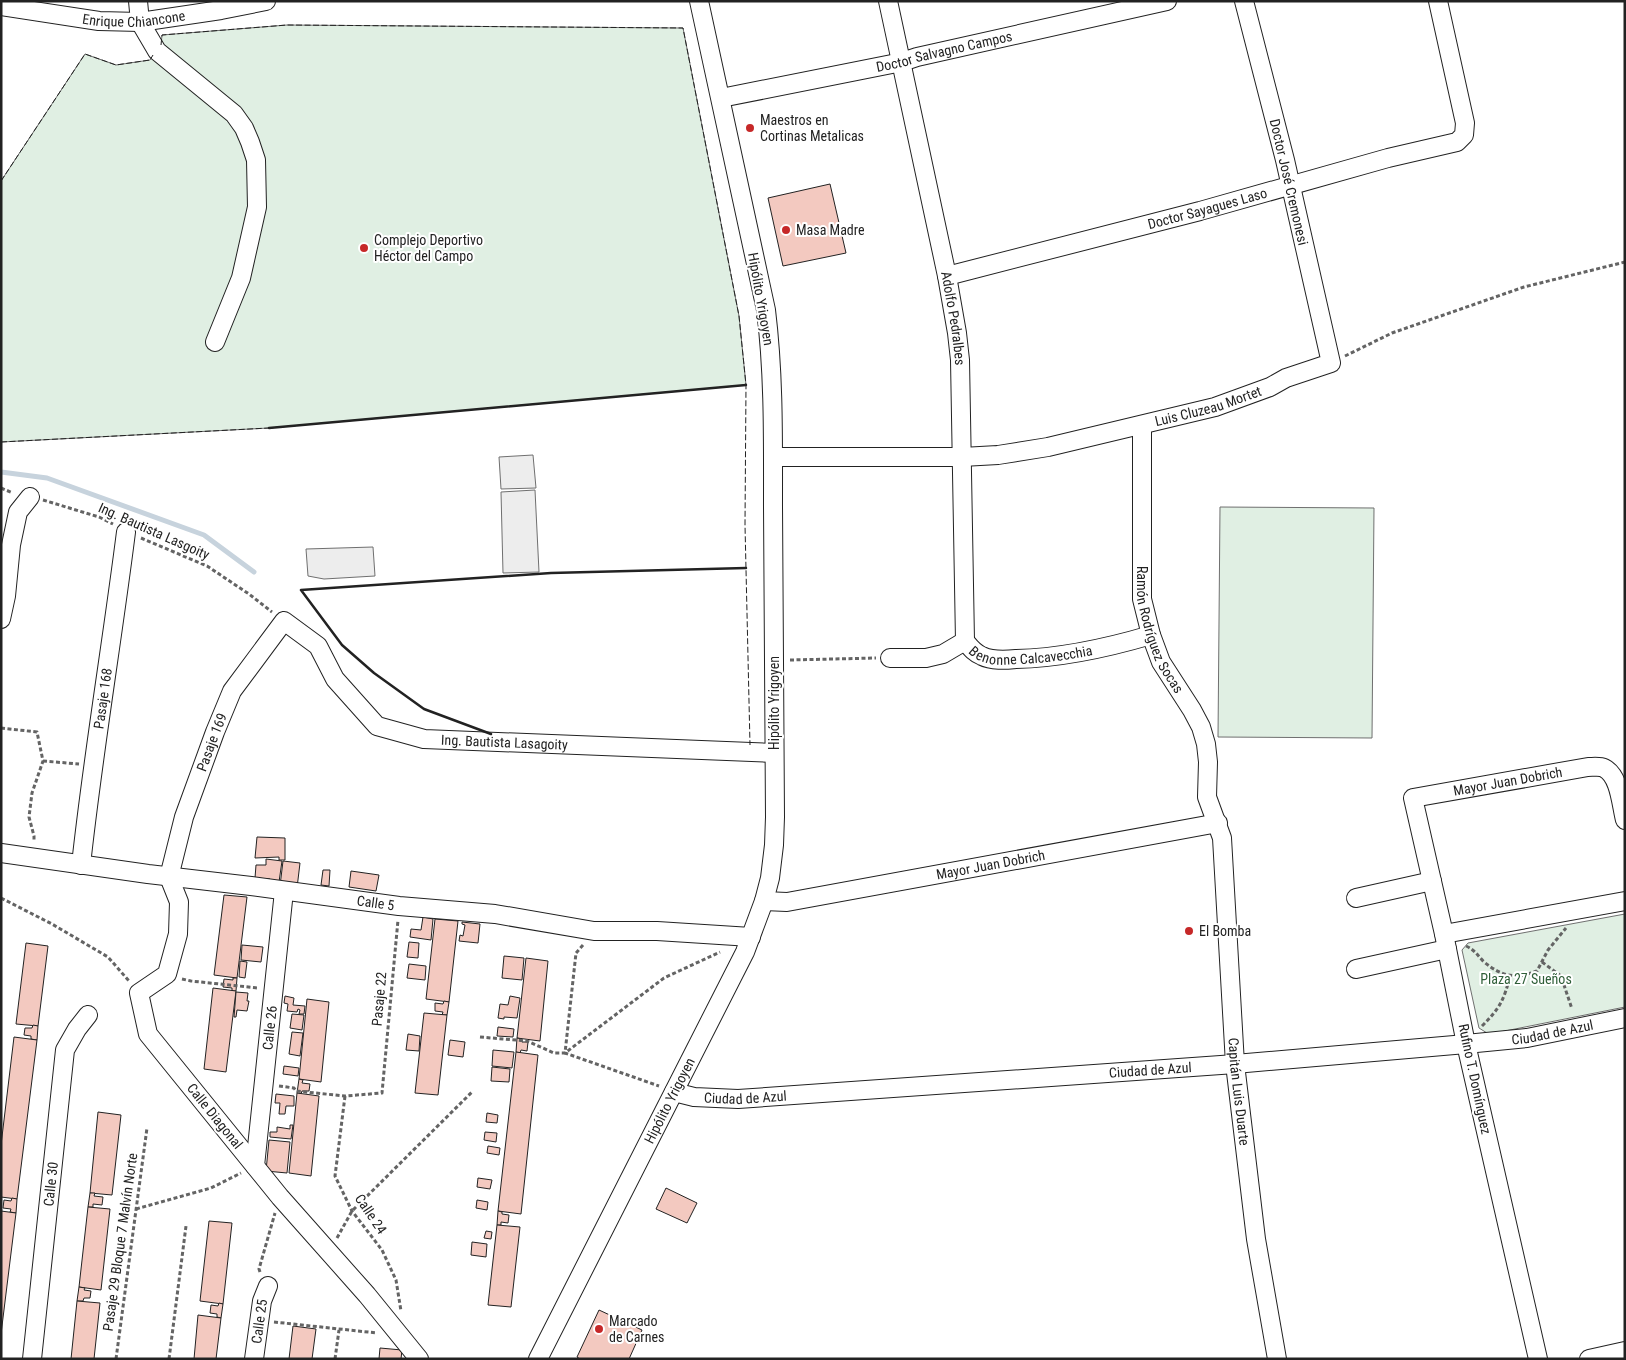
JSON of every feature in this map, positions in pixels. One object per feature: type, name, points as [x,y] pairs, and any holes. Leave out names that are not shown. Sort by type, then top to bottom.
[{"type":"street","points":[[138,1],[140,22],[157,51],[234,114],[244,128],[256,160],[257,207],[241,278],[216,342]]},
{"type":"street","name":"Enrique Chiancone","points":[[1,6],[99,21],[140,22],[266,1]]},
{"type":"street","name":"Hipólito Yrigoyen","points":[[538,1359],[745,952],[764,901],[770,878],[774,846],[772,374],[766,310],[700,1]]},
{"type":"street","name":"Adolfo Pedralbes","points":[[888,1],[947,276],[957,333],[960,360],[965,641]]},
{"type":"street","name":"Doctor Salvagno Campos","points":[[721,98],[902,62],[1167,1]]},
{"type":"street","name":"Doctor José Cremonesi","points":[[1244,1],[1285,160],[1330,363]]},
{"type":"street","name":"Doctor Sayagues Laso","points":[[947,276],[1200,211],[1388,158],[1457,142],[1464,135],[1464,124],[1438,1]]},
{"type":"street","name":"Luis Cluzeau Mortet","points":[[773,457],[962,457],[998,455],[1048,447],[1215,407],[1270,387],[1286,378],[1330,363]]},
{"type":"street","name":"Ramón Rodríguez Socas","points":[[1142,425],[1142,599],[1161,662],[1201,727],[1206,744],[1208,762],[1207,797],[1218,823]]},
{"type":"street","points":[[1,619],[6,596],[11,545],[18,512],[30,496]]},
{"type":"street","name":"Pasaje 168","points":[[81,865],[126,532]]},
{"type":"street","name":"Ing. Bautista Lasagoity","points":[[284,621],[318,646],[335,679],[377,726],[424,739],[774,753]]},
{"type":"street","name":"Pasaje 169","points":[[168,877],[184,817],[215,732],[232,692],[284,621]]},
{"type":"street","name":"Benonne Calcavecchia","points":[[890,658],[926,658],[944,654],[965,641],[972,650],[982,657],[993,659],[1034,658],[1098,650],[1151,634]]},
{"type":"street","name":"Mayor Juan Dobrich","points":[[1414,798],[1588,767],[1602,767],[1611,773],[1616,784],[1625,820]]},
{"type":"street","name":"Rufino T. Domínguez","points":[[1414,798],[1446,941],[1471,1038],[1538,1359]]},
{"type":"street","name":"Mayor Juan Dobrich","points":[[764,901],[787,902],[1218,823]]},
{"type":"street","name":"Capitán Luis Duarte","points":[[1218,823],[1222,838],[1235,1064],[1256,1239],[1277,1359]]},
{"type":"street","name":"Calle 5","points":[[1,853],[168,877],[399,906],[495,914],[594,931],[658,930],[751,937]]},
{"type":"street","points":[[139,993],[167,974],[178,934],[179,902],[168,877]]},
{"type":"street","points":[[1356,898],[1432,881]]},
{"type":"street","name":"Calle 26","points":[[255,1166],[284,891]]},
{"type":"street","points":[[1356,969],[1446,941],[1625,901]]},
{"type":"street","name":"Calle Diagonal","points":[[139,993],[148,1034],[280,1197],[330,1251],[419,1359]]},
{"type":"street","name":"Calle 30","points":[[32,1359],[65,1050],[77,1029],[88,1015]]},
{"type":"street","name":"Ciudad de Azul","points":[[674,1092],[694,1098],[738,1099],[1235,1064],[1471,1038],[1527,1038],[1625,1018]]},
{"type":"street","name":"Calle 25","points":[[254,1359],[262,1301],[268,1286]]},
{"type":"street","points":[[1588,1359],[1625,1350]]},
{"type":"path","points":[[1330,363],[1392,333],[1439,316],[1524,287],[1625,262]]},
{"type":"path","name":"Ing. Bautista Lasgoity","points":[[1,488],[10,492],[54,502],[99,517],[126,532],[207,566],[249,594],[284,621]]},
{"type":"path","points":[[774,661],[890,658]]},
{"type":"path","points":[[1,728],[37,732],[43,761],[32,793],[29,817],[34,836],[33,858]]},
{"type":"path","points":[[43,761],[94,766]]},
{"type":"path","points":[[1,898],[52,924],[108,957],[139,993]]},
{"type":"path","name":"Pasaje 22","points":[[345,1096],[382,1093],[399,906]]},
{"type":"path","points":[[1446,941],[1474,950],[1483,961],[1505,975],[1523,976],[1537,971],[1548,950],[1564,930],[1587,908]]},
{"type":"path","points":[[564,1053],[576,953],[594,931]]},
{"type":"path","points":[[564,1053],[664,978],[720,952],[733,936]]},
{"type":"path","points":[[1542,962],[1561,976],[1572,1010]]},
{"type":"path","points":[[167,974],[191,981],[273,990]]},
{"type":"path","points":[[1471,1038],[1496,1012],[1505,996],[1510,976]]},
{"type":"path","points":[[480,1037],[528,1041],[554,1053],[564,1053],[674,1092]]},
{"type":"path","points":[[263,1085],[294,1088],[296,1091],[345,1096]]},
{"type":"path","points":[[330,1251],[352,1211],[473,1091]]},
{"type":"path","name":"Calle 24","points":[[345,1096],[336,1176],[352,1211],[382,1250],[396,1280],[401,1316]]},
{"type":"path","name":"Pasaje 29 Bloque 7 Malvín Norte","points":[[116,1359],[147,1128]]},
{"type":"path","points":[[136,1209],[211,1188],[255,1166]]},
{"type":"path","points":[[268,1286],[259,1269],[280,1197]]},
{"type":"path","points":[[169,1359],[186,1226]]},
{"type":"path","points":[[259,1320],[376,1333],[406,1342]]},
{"type":"path","points":[[335,1359],[339,1330]]},
{"type":"green space","name":"Complejo Deportivo Héctor del Campo","points":[[287,25],[683,28],[739,316],[746,385],[269,428],[1,442],[1,181],[85,54],[116,65],[150,60],[161,45],[162,35]]},
{"type":"green space","points":[[1220,507],[1374,508],[1372,738],[1218,737]]},
{"type":"green space","name":"Plaza 27 Sueños","points":[[1625,914],[1625,1007],[1495,1033],[1487,1033],[1479,1028],[1462,950],[1468,943]]},
{"type":"shaded area","points":[[533,455],[536,488],[501,489],[499,457]]},
{"type":"shaded area","points":[[535,490],[539,572],[503,573],[501,492]]},
{"type":"shaded area","points":[[373,547],[375,576],[324,579],[308,576],[306,549]]},
{"type":"building","points":[[830,184],[846,253],[783,266],[768,198]]},
{"type":"building","points":[[257,837],[285,838],[285,860],[279,860],[279,857],[255,858]]},
{"type":"building","points":[[266,859],[282,861],[279,882],[255,878],[256,865],[266,865]]},
{"type":"building","points":[[283,861],[300,863],[297,888],[280,886]]},
{"type":"building","points":[[323,870],[330,870],[329,886],[321,885]]},
{"type":"building","points":[[351,871],[379,875],[376,891],[349,887]]},
{"type":"building","points":[[224,895],[247,897],[237,978],[214,975]]},
{"type":"building","points":[[423,917],[433,919],[431,940],[410,937],[411,929],[421,930]]},
{"type":"building","points":[[435,919],[458,921],[449,1002],[426,999]]},
{"type":"building","points":[[462,922],[480,924],[478,943],[459,941],[460,935],[463,936],[465,925]]},
{"type":"building","points":[[409,942],[419,943],[418,958],[407,957]]},
{"type":"building","points":[[26,943],[48,946],[38,1026],[16,1024]]},
{"type":"building","points":[[242,945],[263,947],[261,962],[241,960]]},
{"type":"building","points":[[504,956],[524,958],[522,980],[502,978]]},
{"type":"building","points":[[526,958],[548,961],[540,1041],[517,1038]]},
{"type":"building","points":[[240,961],[247,962],[245,978],[239,977]]},
{"type":"building","points":[[409,964],[426,966],[425,980],[407,978]]},
{"type":"building","points":[[233,978],[237,978],[236,991],[232,991],[232,988],[223,987],[224,979],[233,980]]},
{"type":"building","points":[[213,988],[236,991],[226,1072],[204,1069]]},
{"type":"building","points":[[236,992],[248,993],[247,1001],[249,1001],[247,1011],[237,1010],[236,1017],[234,1017]]},
{"type":"building","points":[[285,996],[294,998],[293,1005],[305,1006],[304,1014],[299,1014],[300,1010],[298,1009],[297,1012],[287,1011],[288,1004],[284,1003]]},
{"type":"building","points":[[510,996],[520,998],[517,1018],[498,1018],[500,1004],[508,1005]]},
{"type":"building","points":[[307,999],[329,1002],[321,1082],[299,1079]]},
{"type":"building","points":[[444,1001],[449,1002],[447,1015],[442,1015],[443,1012],[435,1011],[435,1003],[443,1004]]},
{"type":"building","points":[[424,1013],[447,1015],[438,1095],[415,1093]]},
{"type":"building","points":[[292,1014],[304,1015],[302,1030],[290,1028]]},
{"type":"building","points":[[33,1025],[38,1026],[37,1040],[31,1039],[31,1036],[24,1035],[25,1028],[32,1028]]},
{"type":"building","points":[[498,1027],[514,1029],[513,1037],[497,1036]]},
{"type":"building","points":[[292,1032],[303,1033],[300,1056],[289,1054]]},
{"type":"building","points":[[408,1034],[420,1036],[419,1051],[406,1050]]},
{"type":"building","points":[[14,1037],[37,1040],[17,1199],[1,1197],[1,1145]]},
{"type":"building","points":[[517,1038],[522,1039],[522,1042],[528,1042],[527,1051],[521,1050],[520,1053],[516,1052]]},
{"type":"building","points":[[450,1040],[465,1042],[463,1057],[448,1055]]},
{"type":"building","points":[[493,1050],[514,1052],[512,1068],[492,1066]]},
{"type":"building","points":[[516,1052],[538,1055],[521,1214],[498,1211]]},
{"type":"building","points":[[284,1066],[299,1068],[298,1076],[283,1074]]},
{"type":"building","points":[[492,1067],[510,1069],[509,1082],[491,1081]]},
{"type":"building","points":[[299,1079],[303,1080],[302,1083],[310,1084],[309,1091],[302,1091],[301,1094],[297,1093]]},
{"type":"building","points":[[297,1093],[319,1096],[311,1176],[289,1173]]},
{"type":"building","points":[[276,1094],[294,1096],[294,1106],[286,1106],[285,1114],[279,1114],[280,1103],[275,1103]]},
{"type":"building","points":[[98,1112],[121,1115],[112,1195],[90,1193]]},
{"type":"building","points":[[487,1113],[498,1115],[497,1123],[486,1122]]},
{"type":"building","points":[[290,1125],[293,1125],[291,1139],[270,1137],[270,1132],[277,1132],[277,1127],[290,1129]]},
{"type":"building","points":[[485,1132],[497,1133],[496,1142],[484,1140]]},
{"type":"building","points":[[269,1140],[290,1142],[287,1173],[266,1171]]},
{"type":"building","points":[[488,1146],[500,1148],[499,1155],[487,1153]]},
{"type":"building","points":[[478,1178],[492,1180],[490,1189],[477,1187]]},
{"type":"building","points":[[666,1188],[697,1203],[687,1223],[656,1209]]},
{"type":"building","points":[[90,1193],[95,1193],[94,1196],[103,1197],[102,1205],[93,1204],[93,1207],[88,1207]]},
{"type":"building","points":[[12,1198],[17,1199],[16,1213],[10,1212],[11,1209],[3,1208],[4,1200],[11,1201]]},
{"type":"building","points":[[477,1200],[488,1202],[487,1210],[476,1208]]},
{"type":"building","points":[[88,1207],[110,1209],[101,1290],[79,1287]]},
{"type":"building","points":[[1,1211],[16,1213],[1,1334]]},
{"type":"building","points":[[498,1211],[509,1215],[508,1223],[501,1222],[501,1225],[497,1225]]},
{"type":"building","points":[[209,1221],[232,1223],[223,1304],[200,1301]]},
{"type":"building","points":[[497,1225],[520,1227],[511,1307],[488,1305]]},
{"type":"building","points":[[486,1231],[492,1232],[491,1239],[484,1238]]},
{"type":"building","points":[[472,1242],[487,1244],[486,1257],[471,1255]]},
{"type":"building","points":[[79,1287],[91,1291],[90,1298],[77,1301]]},
{"type":"building","points":[[77,1301],[100,1303],[94,1359],[71,1359]]},
{"type":"building","points":[[219,1303],[223,1304],[221,1318],[217,1317],[217,1314],[210,1313],[211,1305],[218,1306]]},
{"type":"building","points":[[599,1310],[642,1330],[629,1359],[580,1359],[577,1357]]},
{"type":"building","points":[[198,1315],[221,1318],[216,1359],[194,1359]]},
{"type":"building","points":[[293,1326],[316,1329],[312,1359],[289,1359]]},
{"type":"building","points":[[380,1348],[402,1350],[401,1359],[379,1359]]},
{"type":"waterway","points":[[1,472],[47,478],[204,535],[254,572]]},
{"type":"fence","points":[[161,45],[162,35],[287,25],[683,28],[739,316],[746,385],[745,525],[750,745]]},
{"type":"fence","points":[[1,181],[85,54],[116,65],[150,60],[153,55]]},
{"type":"fence","points":[[1,442],[269,428]]},
{"type":"wall","points":[[269,428],[746,385]]},
{"type":"wall","points":[[491,734],[424,709],[374,673],[342,645],[301,590],[551,573],[746,568]]},
{"type":"place","name":"Maestros en Cortinas Metalicas","points":[[750,128]]},
{"type":"place","name":"Masa Madre","points":[[786,230]]},
{"type":"place","name":"Complejo Deportivo Héctor del Campo","points":[[364,248]]},
{"type":"place","name":"El Bomba","points":[[1189,931]]},
{"type":"place","name":"Marcado de Carnes","points":[[599,1329]]}]
